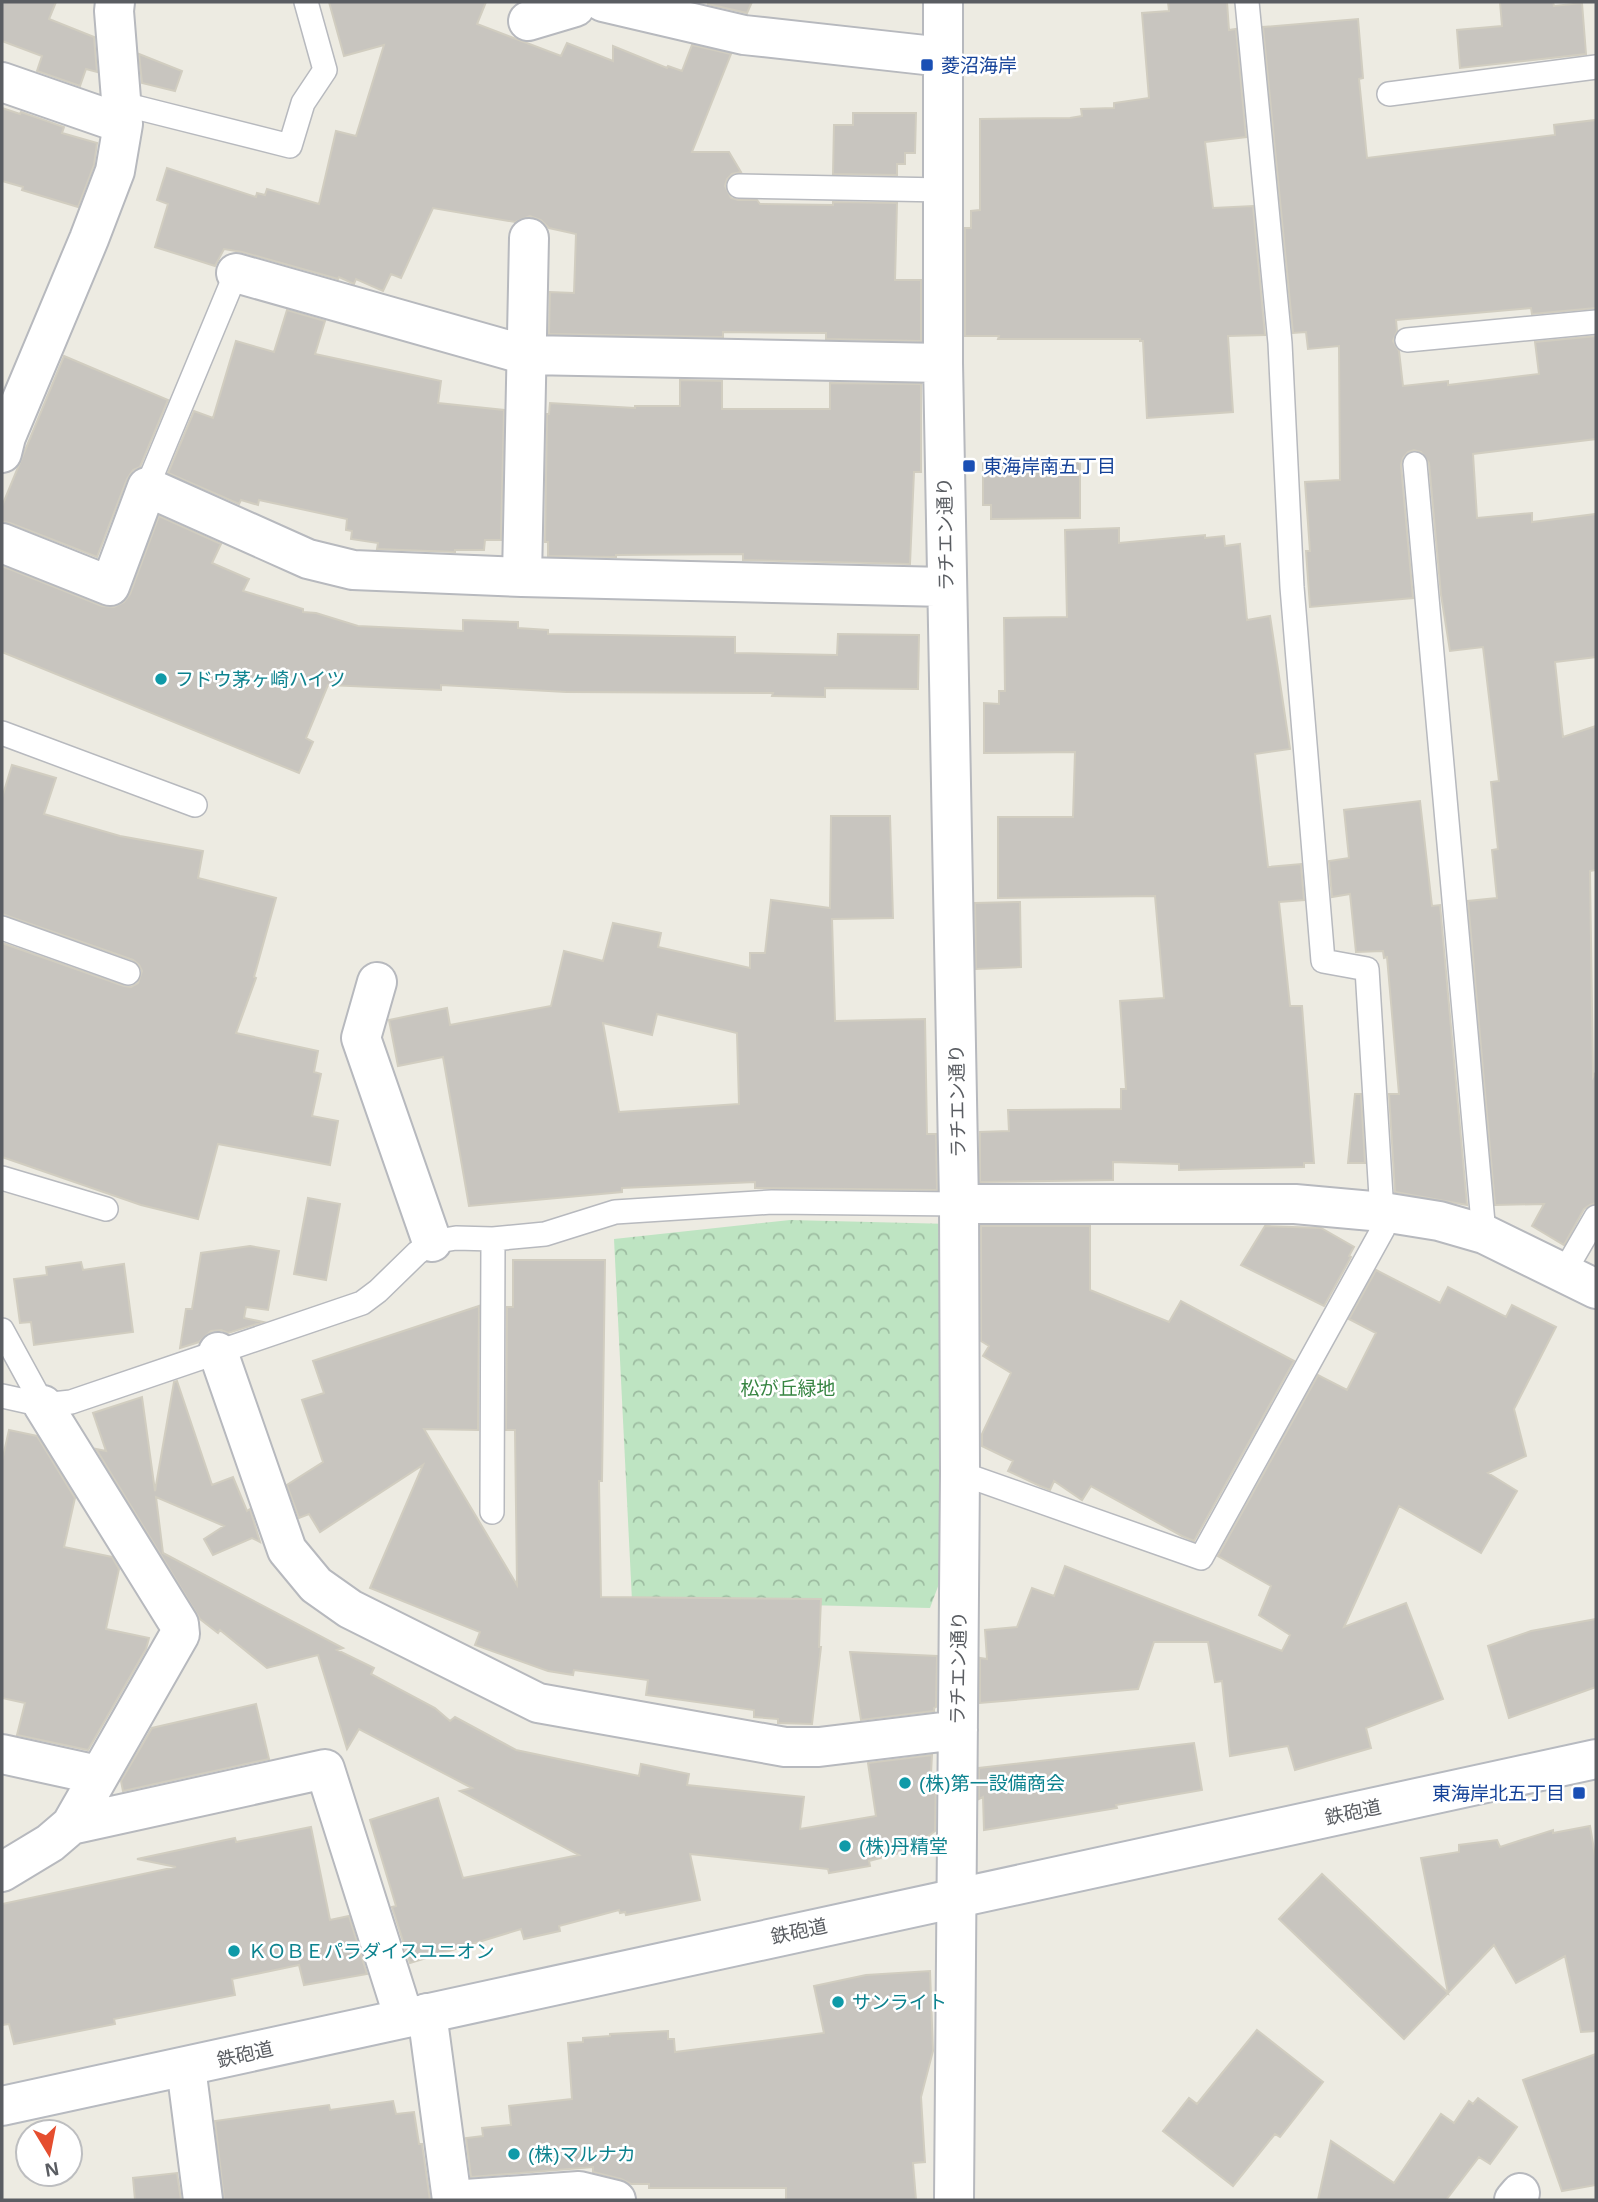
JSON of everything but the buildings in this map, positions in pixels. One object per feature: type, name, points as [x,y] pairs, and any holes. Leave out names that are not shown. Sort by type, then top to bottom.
[{"type":"street","points":[[2,453],[6,437],[115,171],[123,114],[115,2]]},
{"type":"street","points":[[528,21],[575,7],[576,2]]},
{"type":"street","points":[[603,2],[744,35],[943,57]]},
{"type":"street","name":"ラチエン通り","points":[[943,2],[943,363],[959,1204],[960,1473],[954,2200]]},
{"type":"street","points":[[2,82],[123,114]]},
{"type":"street","points":[[522,578],[529,239]]},
{"type":"street","points":[[236,273],[526,355],[943,363]]},
{"type":"street","points":[[2,542],[110,586],[148,487],[308,559],[353,570],[522,578],[946,587]]},
{"type":"street","points":[[377,982],[361,1038],[432,1242]]},
{"type":"street","points":[[959,1204],[1295,1204],[1384,1212],[1439,1221],[1484,1234],[1580,1281]]},
{"type":"street","points":[[218,1352],[287,1550],[316,1585],[351,1609],[538,1703],[785,1747],[819,1747],[958,1730]]},
{"type":"street","points":[[2,1872],[50,1843],[71,1825],[180,1634],[179,1625],[43,1405]]},
{"type":"street","points":[[2,1754],[98,1775]]},
{"type":"street","name":"鉄砲道","points":[[2,2106],[1596,1759]]},
{"type":"street","points":[[71,1825],[325,1769],[416,2015],[452,2200],[579,2191],[616,2200]]},
{"type":"street","points":[[186,2067],[203,2200]]},
{"type":"lane","points":[[123,114],[290,146],[303,103],[325,70],[306,2]]},
{"type":"lane","points":[[960,1473],[1201,1558],[1383,1229],[1367,969],[1323,961],[1292,587],[1280,343],[1247,2]]},
{"type":"lane","points":[[1389,94],[1596,67]]},
{"type":"lane","points":[[739,186],[943,190]]},
{"type":"lane","points":[[148,487],[236,273]]},
{"type":"lane","points":[[1407,341],[1596,322]]},
{"type":"lane","points":[[1415,464],[1484,1234]]},
{"type":"lane","points":[[2,733],[195,805]]},
{"type":"lane","points":[[2,928],[128,973]]},
{"type":"lane","points":[[2,1178],[106,1209]]},
{"type":"lane","points":[[2,1396],[43,1405],[71,1402],[362,1303],[432,1242],[456,1238],[545,1234],[615,1212],[772,1202],[959,1204]]},
{"type":"lane","points":[[1580,1281],[1596,1217]]},
{"type":"lane","points":[[492,1512],[493,1238]]},
{"type":"lane","points":[[2,1330],[43,1405]]},
{"type":"green space","name":"松が丘緑地","points":[[790,1220],[951,1224],[956,1538],[930,1608],[632,1601],[614,1239]]},
{"type":"place","name":"菱沼海岸","points":[[927,65]]},
{"type":"place","name":"東海岸南五丁目","points":[[969,466]]},
{"type":"place","name":"フドウ茅ヶ崎ハイツ","points":[[161,679]]},
{"type":"place","name":"(株)第一設備商会","points":[[905,1783]]},
{"type":"place","name":"東海岸北五丁目","points":[[1579,1793]]},
{"type":"place","name":"(株)丹精堂","points":[[845,1846]]},
{"type":"place","name":"ＫＯＢＥパラダイスユニオン","points":[[234,1951]]},
{"type":"place","name":"サンライト","points":[[838,2002]]},
{"type":"place","name":"(株)マルナカ","points":[[514,2154]]}]
